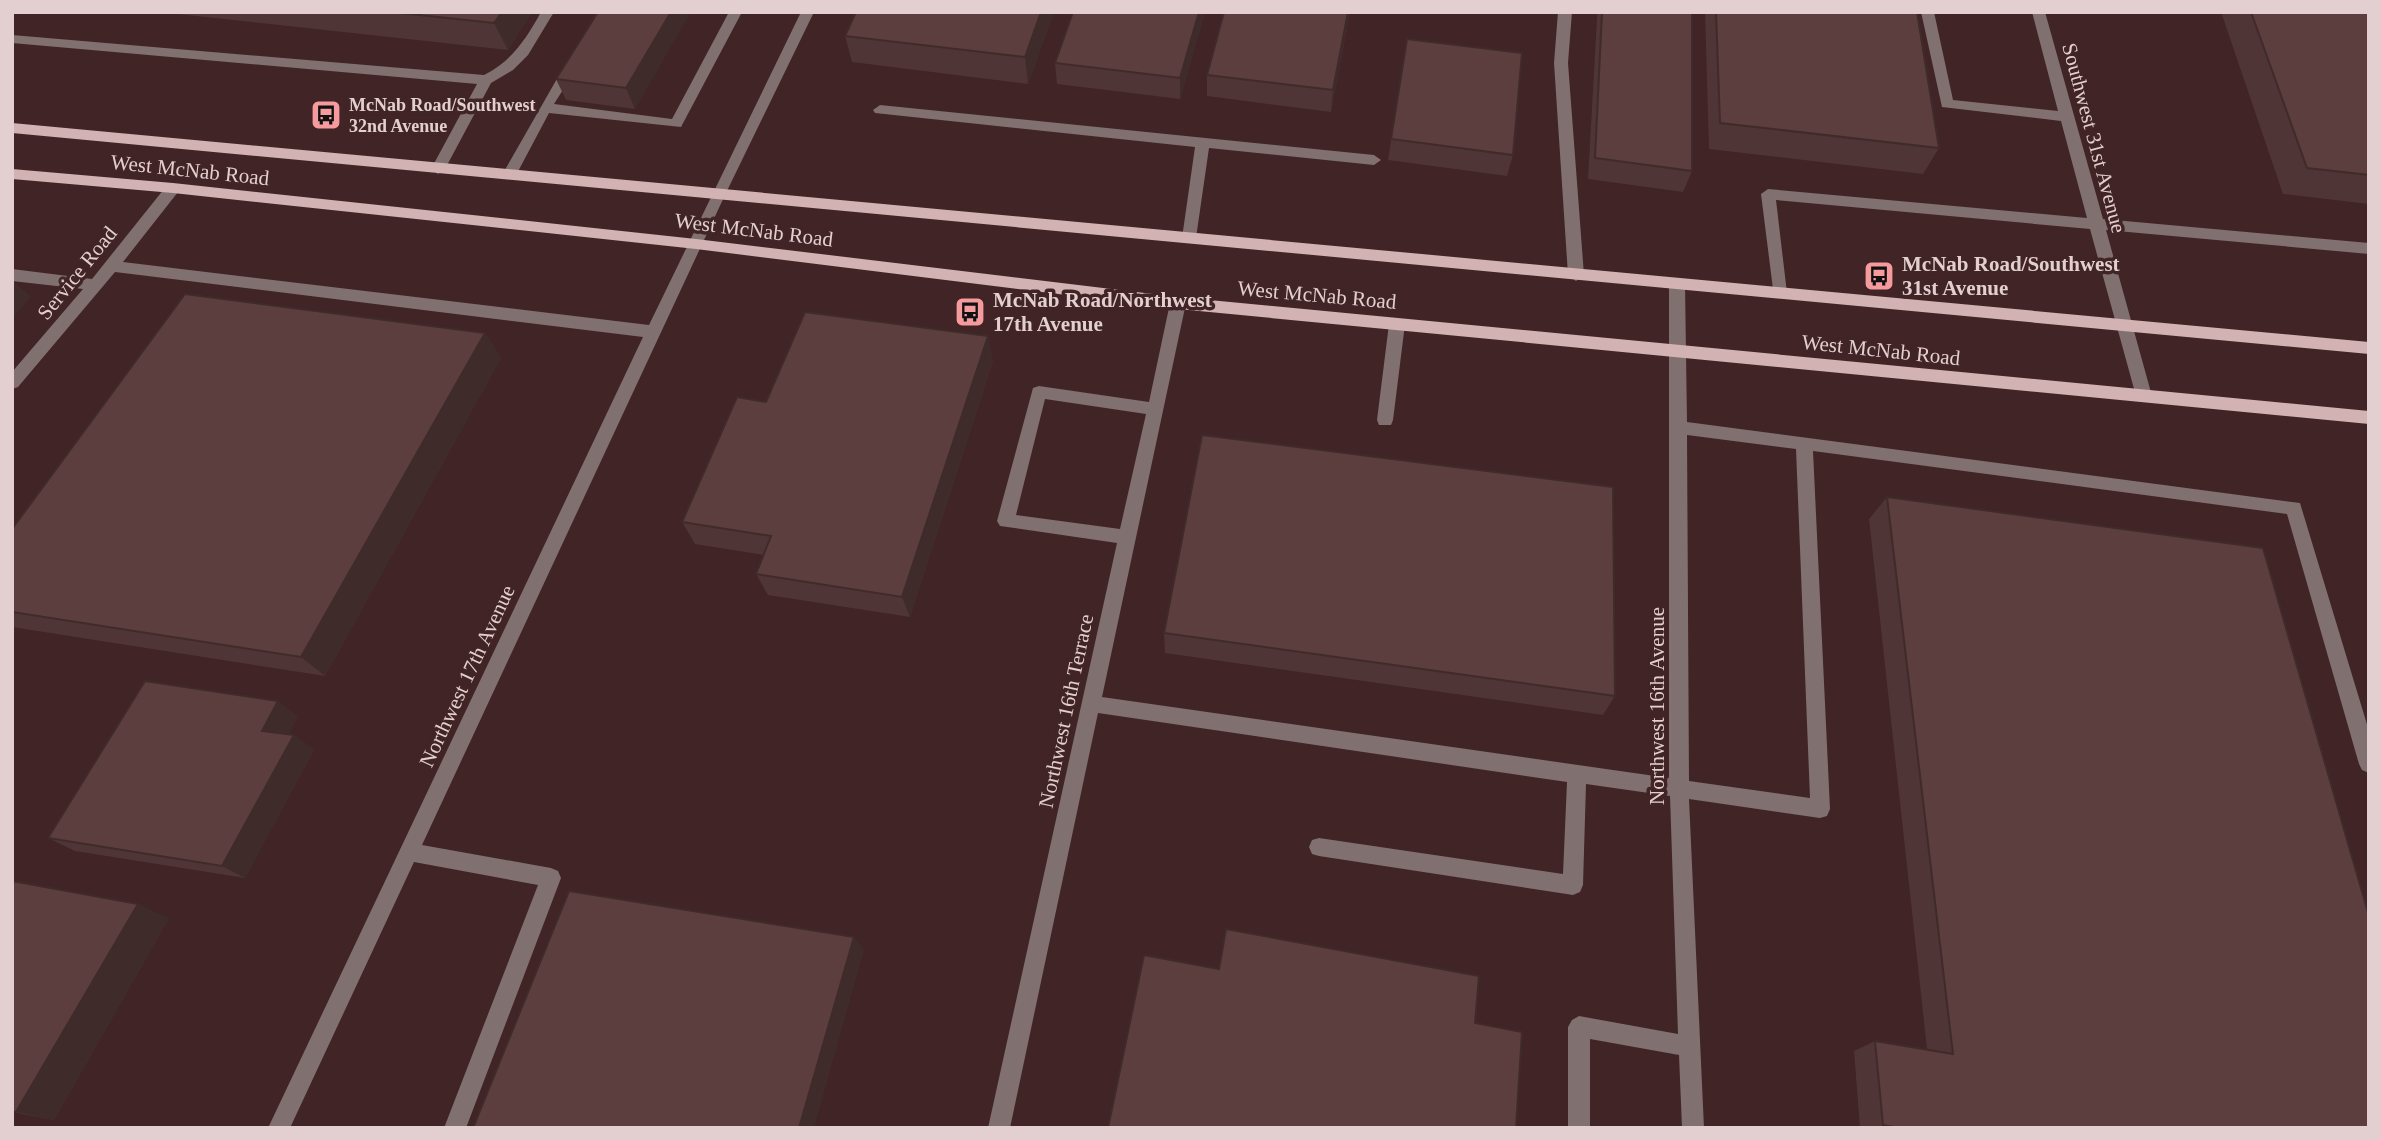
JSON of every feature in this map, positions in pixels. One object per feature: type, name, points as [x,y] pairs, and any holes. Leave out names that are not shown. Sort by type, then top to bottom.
[{"type":"main road","name":"West McNab Road","points":[[12,128],[2369,348]]},
{"type":"main road","name":"West McNab Road","points":[[12,174],[173,188],[696,244],[1178,303],[2369,418]]},
{"type":"street","points":[[12,39],[486,80],[509,69],[524,55],[548,12]]},
{"type":"street","points":[[545,108],[676,124],[736,12]]},
{"type":"street","name":"Northwest 17th Avenue","points":[[279,1128],[718,195],[808,12]]},
{"type":"street","points":[[1565,12],[1561,63],[1576,275]]},
{"type":"street","points":[[1927,12],[1947,104],[2067,117]]},
{"type":"street","name":"Southwest 31st Avenue","points":[[2038,12],[2144,396]]},
{"type":"street","points":[[509,175],[577,55]]},
{"type":"street","points":[[438,169],[486,80]]},
{"type":"street","points":[[880,110],[1374,160]]},
{"type":"street","points":[[1189,238],[1203,143]]},
{"type":"street","name":"Service Road","points":[[12,383],[96,285],[173,188]]},
{"type":"street","points":[[1779,293],[1768,194],[2369,249]]},
{"type":"street","points":[[111,266],[654,332]]},
{"type":"street","points":[[12,275],[96,285]]},
{"type":"street","name":"Northwest 16th Avenue","points":[[1677,284],[1679,791],[1693,1128]]},
{"type":"street","name":"Northwest 16th Terrace","points":[[999,1128],[1178,303]]},
{"type":"street","points":[[1385,420],[1396,324]]},
{"type":"street","points":[[1127,537],[1006,522],[1039,391],[1155,409]]},
{"type":"street","points":[[1679,427],[2294,508],[2369,764]]},
{"type":"street","points":[[1091,704],[1679,791],[1820,809],[1804,443]]},
{"type":"street","points":[[1319,847],[1573,885],[1577,776]]},
{"type":"street","points":[[410,852],[551,878],[455,1128]]},
{"type":"street","points":[[1579,1128],[1579,1027],[1689,1045]]},
{"type":"building","points":[[391,12],[502,12],[494,23]]},
{"type":"building","points":[[598,12],[671,12],[626,88],[556,79]]},
{"type":"building","points":[[856,12],[1041,12],[1025,57],[845,36]]},
{"type":"building","points":[[1073,12],[1199,12],[1180,78],[1055,63]]},
{"type":"building","points":[[1224,12],[1348,12],[1333,90],[1207,75]]},
{"type":"building","points":[[1602,12],[1692,12],[1692,171],[1595,158]]},
{"type":"building","points":[[1716,12],[1917,12],[1939,148],[1720,123]]},
{"type":"building","points":[[2251,12],[2369,12],[2369,175],[2307,168]]},
{"type":"building","points":[[1407,39],[1522,53],[1513,155],[1391,139]]},
{"type":"building","points":[[185,294],[485,333],[301,657],[12,612],[12,529]]},
{"type":"building","points":[[805,312],[988,336],[902,597],[756,574],[771,536],[682,522],[737,397],[766,402]]},
{"type":"building","points":[[1202,435],[1613,487],[1615,696],[1164,633]]},
{"type":"building","points":[[1887,497],[2263,548],[2369,916],[2369,1128],[1899,1128],[1883,1125],[1875,1041],[1953,1054]]},
{"type":"building","points":[[145,681],[278,701],[262,731],[294,735],[222,866],[48,838]]},
{"type":"building","points":[[12,881],[138,904],[16,1112],[12,1111]]},
{"type":"building","points":[[569,891],[854,937],[799,1128],[473,1128]]},
{"type":"building","points":[[1226,929],[1479,976],[1475,1023],[1522,1032],[1516,1128],[1108,1128],[1144,955],[1219,969]]},
{"type":"place","name":"McNab Road/Southwest 32nd Avenue","points":[[326,115]]},
{"type":"place","name":"McNab Road/Southwest 31st Avenue","points":[[1879,276]]},
{"type":"place","name":"McNab Road/Northwest 17th Avenue","points":[[970,312]]}]
